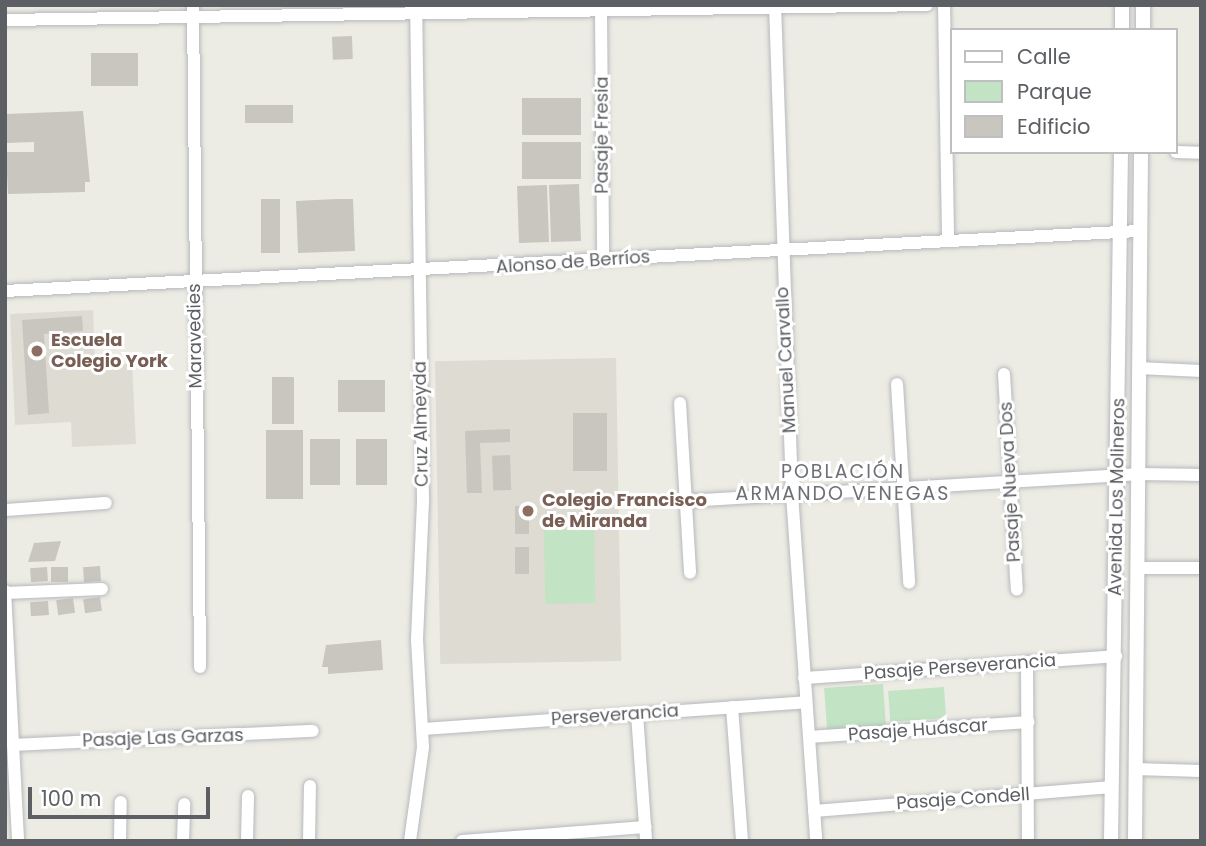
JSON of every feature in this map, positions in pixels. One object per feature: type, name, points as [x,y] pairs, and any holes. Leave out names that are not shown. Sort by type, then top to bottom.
[{"type":"street","points":[[5,20],[193,11],[601,10],[927,5]]},
{"type":"street","points":[[944,5],[948,241]]},
{"type":"street","points":[[1122,5],[1122,28]]},
{"type":"street","points":[[1143,5],[1143,28]]},
{"type":"street","name":"Manuel Carvallo","points":[[776,6],[781,250],[792,494],[816,841]]},
{"type":"street","name":"Cruz Almeyda","points":[[410,841],[423,729],[417,639],[423,499],[416,9]]},
{"type":"street","name":"Pasaje Fresia","points":[[601,10],[603,259]]},
{"type":"street","name":"Maravedies","points":[[193,11],[200,667]]},
{"type":"street","points":[[1178,152],[1201,153]]},
{"type":"street","name":"Avenida Los Molineros","points":[[1111,841],[1116,656],[1121,154]]},
{"type":"street","name":"Avenida Los Molineros","points":[[1135,841],[1141,154]]},
{"type":"street","name":"Alonso de Berríos","points":[[5,291],[419,273],[603,259],[1140,231]]},
{"type":"street","points":[[1139,368],[1201,371]]},
{"type":"street","name":"Pasaje Nueva Dos","points":[[1004,374],[1017,590]]},
{"type":"street","points":[[897,384],[909,583]]},
{"type":"street","points":[[680,403],[690,573]]},
{"type":"street","points":[[686,501],[1010,480],[1137,474],[1201,475]]},
{"type":"street","points":[[5,510],[106,503]]},
{"type":"street","points":[[1137,568],[1201,568]]},
{"type":"street","points":[[18,841],[5,592],[102,589]]},
{"type":"street","name":"Pasaje Perseverancia","points":[[804,678],[1116,656]]},
{"type":"street","points":[[1027,662],[1028,841]]},
{"type":"street","name":"Perseverancia","points":[[423,729],[806,702]]},
{"type":"street","points":[[732,707],[742,841]]},
{"type":"street","points":[[463,841],[646,834],[637,714]]},
{"type":"street","name":"Pasaje Huáscar","points":[[809,737],[1028,722]]},
{"type":"street","name":"Pasaje Las Garzas","points":[[13,745],[313,732]]},
{"type":"street","points":[[1135,769],[1201,771]]},
{"type":"street","points":[[309,841],[310,786]]},
{"type":"street","name":"Pasaje Condell","points":[[814,811],[1112,787]]},
{"type":"street","points":[[247,841],[248,796]]},
{"type":"street","points":[[120,841],[121,802]]},
{"type":"street","points":[[183,841],[184,804]]},
{"type":"shaded area","points":[[93,310],[95,365],[132,364],[136,444],[72,447],[71,422],[15,425],[10,314]]},
{"type":"shaded area","name":"Colegio Francisco de Miranda","points":[[616,358],[621,661],[440,664],[435,361]]},
{"type":"green space","points":[[594,529],[595,603],[545,604],[544,530]]},
{"type":"green space","points":[[883,684],[886,726],[827,730],[824,688]]},
{"type":"green space","points":[[944,687],[946,718],[890,722],[888,691]]},
{"type":"building","points":[[352,36],[353,59],[333,60],[332,37]]},
{"type":"building","points":[[91,53],[138,53],[138,86],[91,86]]},
{"type":"building","points":[[522,98],[581,98],[581,135],[522,135]]},
{"type":"building","points":[[245,105],[293,105],[293,123],[245,123]]},
{"type":"building","points":[[83,111],[90,182],[85,182],[85,192],[8,194],[6,152],[34,152],[34,142],[7,143],[6,114]]},
{"type":"building","points":[[522,142],[581,142],[581,179],[522,179]]},
{"type":"building","points":[[579,184],[581,241],[551,242],[549,185]]},
{"type":"building","points":[[547,185],[549,242],[519,243],[517,186]]},
{"type":"building","points":[[261,199],[280,199],[280,253],[261,253]]},
{"type":"building","points":[[353,199],[355,251],[298,253],[296,201]]},
{"type":"building","points":[[82,316],[83,331],[44,334],[49,413],[28,415],[22,320]]},
{"type":"building","points":[[272,377],[294,377],[294,424],[272,424]]},
{"type":"building","points":[[338,380],[385,380],[385,412],[338,412]]},
{"type":"building","points":[[573,413],[607,413],[607,471],[573,471]]},
{"type":"building","points":[[510,429],[510,442],[480,443],[482,493],[467,493],[465,431]]},
{"type":"building","points":[[266,430],[303,430],[303,499],[266,499]]},
{"type":"building","points":[[310,439],[340,439],[340,485],[310,485]]},
{"type":"building","points":[[356,439],[387,439],[387,485],[356,485]]},
{"type":"building","points":[[510,455],[511,490],[493,491],[492,456]]},
{"type":"building","points":[[515,506],[529,506],[529,534],[515,534]]},
{"type":"building","points":[[61,541],[55,561],[28,562],[34,543]]},
{"type":"building","points":[[515,547],[529,547],[529,574],[515,574]]},
{"type":"building","points":[[100,566],[101,581],[84,582],[83,567]]},
{"type":"building","points":[[47,567],[48,581],[31,582],[30,568]]},
{"type":"building","points":[[51,567],[68,567],[68,582],[51,582]]},
{"type":"building","points":[[100,597],[102,611],[85,613],[83,599]]},
{"type":"building","points":[[73,598],[75,613],[58,615],[56,600]]},
{"type":"building","points":[[48,601],[49,615],[31,616],[30,602]]},
{"type":"building","points":[[381,640],[383,670],[328,674],[328,667],[322,667],[326,645]]},
{"type":"place","name":"Escuela Colegio York","points":[[37,351]]},
{"type":"place","name":"Colegio Francisco de Miranda","points":[[528,511]]},
{"type":"district","name":"POBLACIÓN ARMANDO VENEGAS","points":[[843,483]]}]
